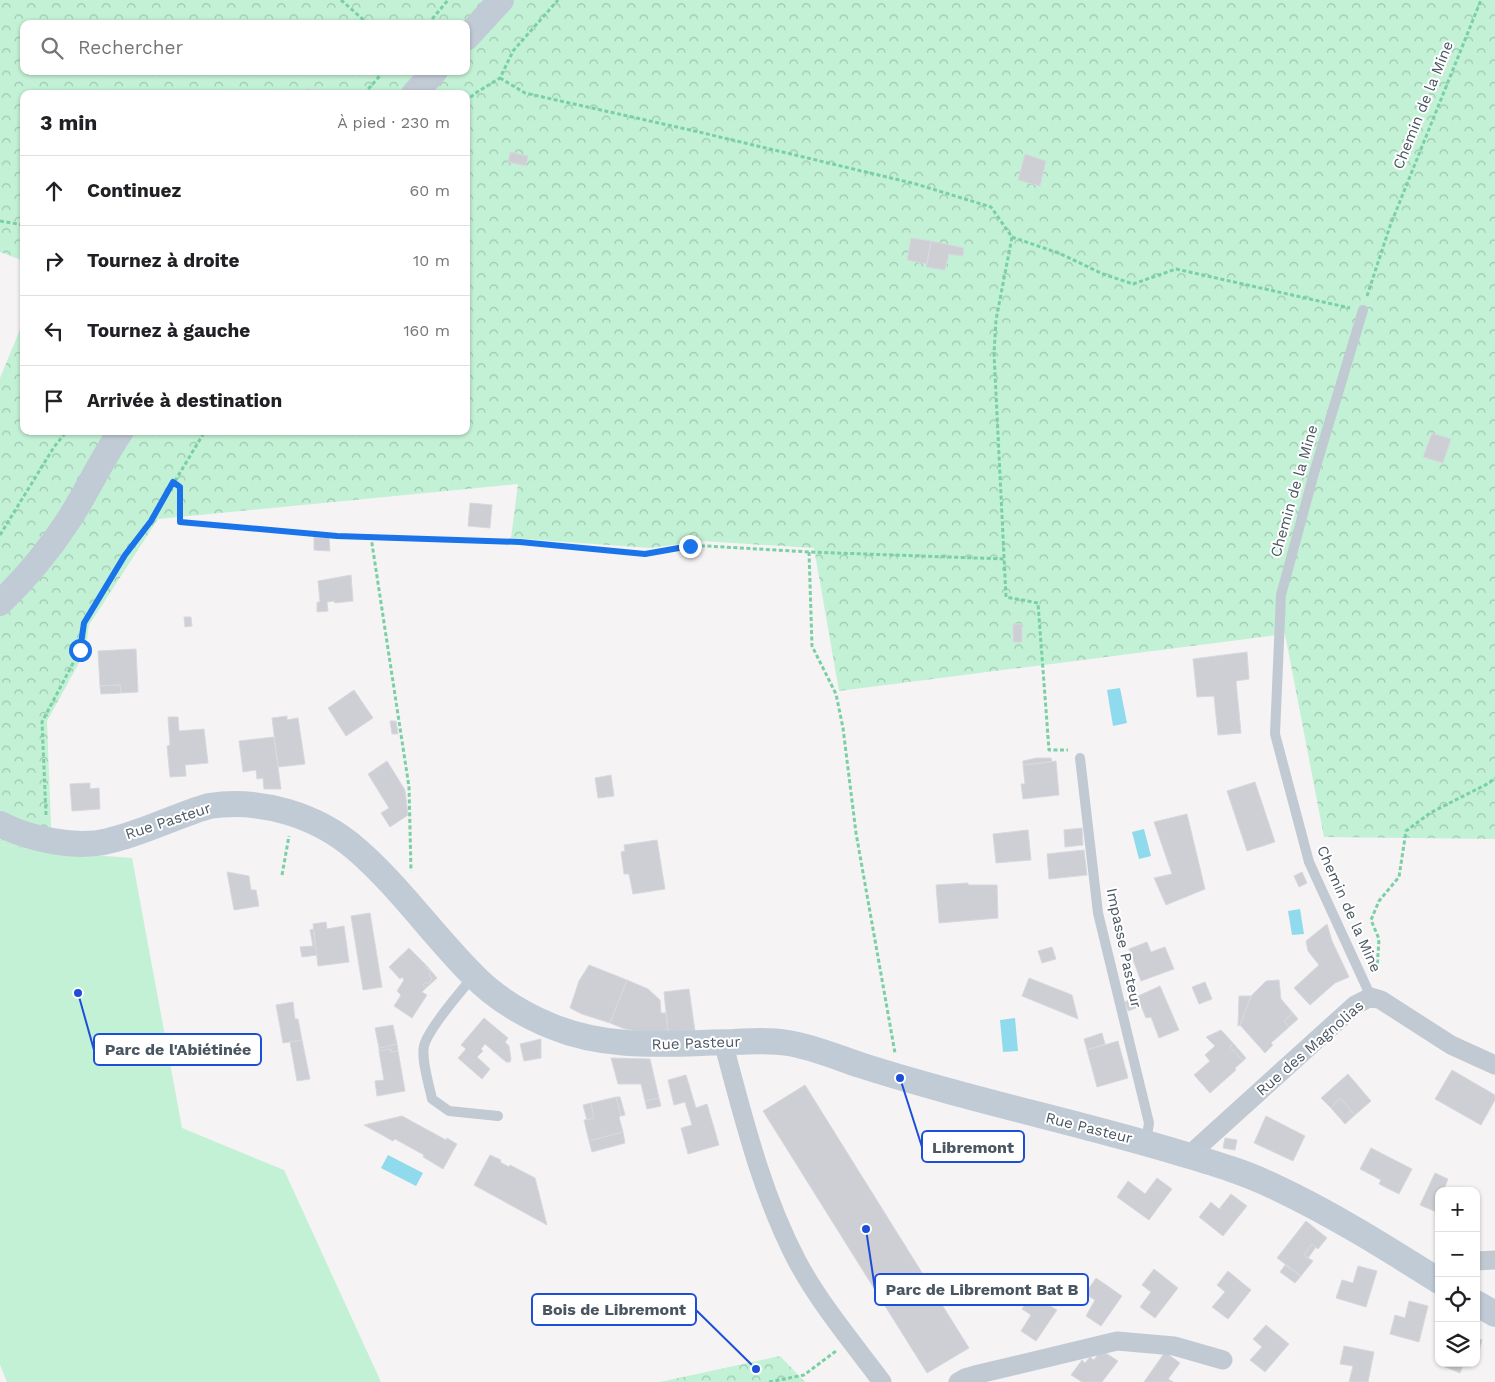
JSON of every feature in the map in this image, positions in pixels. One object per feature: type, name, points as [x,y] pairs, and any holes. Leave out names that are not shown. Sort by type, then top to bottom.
[{"type":"street","points":[[470,34],[501,0]]},
{"type":"street","points":[[418,90],[431,75]]},
{"type":"street","points":[[0,603],[24,579],[55,540],[69,520],[119,435]]},
{"type":"street","name":"Rue Pasteur","points":[[0,824],[14,831],[48,840],[82,844],[108,841],[190,812],[220,805],[266,807],[292,814],[321,826],[353,846],[398,891],[474,976],[512,1006],[549,1025],[578,1036],[648,1045],[772,1041],[791,1044],[900,1078],[1146,1143],[1240,1172],[1272,1185],[1343,1222],[1435,1277]]},
{"type":"street","name":"Rue des Magnolias","points":[[1194,1158],[1197,1148],[1204,1141],[1355,1005],[1371,997],[1381,1000],[1451,1044],[1495,1065]]},
{"type":"street","points":[[723,1042],[754,1154],[780,1226],[798,1262],[832,1314],[882,1382]]},
{"type":"street","points":[[1480,1261],[1495,1260]]},
{"type":"street","points":[[1480,1305],[1495,1314]]},
{"type":"street","points":[[958,1382],[979,1374],[1117,1342],[1174,1346],[1222,1360]]},
{"type":"lane","name":"Chemin de la Mine","points":[[1363,310],[1314,473],[1281,595],[1275,734],[1309,862],[1371,997]]},
{"type":"lane","name":"Impasse Pasteur","points":[[1080,758],[1098,913],[1149,1123],[1146,1143]]},
{"type":"lane","points":[[474,976],[428,1036],[424,1046],[424,1058],[432,1099],[448,1111],[498,1116]]},
{"type":"path","points":[[341,0],[364,20]]},
{"type":"path","points":[[431,20],[448,0]]},
{"type":"path","points":[[470,98],[500,78],[513,50],[558,0]]},
{"type":"path","name":"Chemin de la Mine","points":[[1363,310],[1390,226],[1481,0]]},
{"type":"path","points":[[367,90],[381,75]]},
{"type":"path","points":[[500,78],[525,93],[916,184],[991,207],[1012,237],[1061,254],[1103,274],[1133,284],[1176,269],[1363,310]]},
{"type":"path","points":[[0,221],[20,224]]},
{"type":"path","points":[[1012,237],[996,320],[994,353],[1006,597],[1038,603],[1049,750],[1073,750],[1080,758]]},
{"type":"path","points":[[0,534],[54,447],[64,435]]},
{"type":"path","points":[[48,840],[42,722],[80,650],[84,623],[125,555],[151,521],[202,435]]},
{"type":"path","points":[[173,482],[180,487],[180,522],[337,536],[520,542],[645,554],[690,546],[1005,559]]},
{"type":"path","points":[[371,537],[409,787],[411,878],[398,891]]},
{"type":"path","points":[[809,552],[812,646],[836,694],[856,833],[900,1078]]},
{"type":"path","points":[[1371,997],[1379,939],[1371,920],[1379,901],[1399,877],[1406,831],[1430,813],[1489,783],[1495,778]]},
{"type":"path","points":[[282,875],[292,814]]},
{"type":"path","points":[[769,1382],[804,1375],[851,1340]]},
{"type":"green space","points":[[0,0],[1495,0],[1495,839],[1324,837],[1285,634],[839,691],[814,548],[702,541],[650,548],[511,538],[518,484],[158,519],[89,625],[85,652],[47,721],[52,852],[0,845],[0,378],[20,330],[20,435],[470,435],[470,90],[20,90],[20,260],[0,252]]},
{"type":"green space","points":[[0,845],[52,852],[132,858],[182,1128],[284,1170],[381,1382],[7,1382],[0,1365]]},
{"type":"green space","points":[[780,1356],[805,1382],[660,1382]]},
{"type":"water","points":[[1120,688],[1127,723],[1113,726],[1107,690]]},
{"type":"water","points":[[1144,829],[1151,856],[1139,859],[1132,832]]},
{"type":"water","points":[[1300,909],[1304,934],[1292,935],[1288,911]]},
{"type":"water","points":[[1015,1018],[1018,1051],[1003,1052],[1000,1020]]},
{"type":"water","points":[[388,1155],[423,1173],[416,1186],[381,1168]]},
{"type":"building","points":[[510,152],[528,156],[526,166],[508,162]]},
{"type":"building","points":[[1025,154],[1046,161],[1040,186],[1018,180]]},
{"type":"building","points":[[911,238],[931,241],[927,264],[907,260]]},
{"type":"building","points":[[931,241],[964,248],[963,256],[949,254],[945,270],[926,267]]},
{"type":"building","points":[[1432,433],[1451,439],[1443,463],[1423,457]]},
{"type":"building","points":[[470,503],[492,505],[490,528],[468,526]]},
{"type":"building","points":[[314,537],[329,538],[330,551],[314,550]]},
{"type":"building","points":[[351,575],[353,601],[327,602],[328,611],[317,612],[317,602],[320,602],[318,581]]},
{"type":"building","points":[[184,617],[191,617],[192,626],[185,627]]},
{"type":"building","points":[[1013,624],[1022,624],[1022,642],[1013,642]]},
{"type":"building","points":[[136,649],[138,692],[121,693],[120,685],[100,686],[98,651]]},
{"type":"building","points":[[1247,652],[1249,679],[1236,681],[1241,733],[1218,735],[1214,696],[1197,697],[1193,659]]},
{"type":"building","points":[[120,685],[121,693],[101,694],[100,686]]},
{"type":"building","points":[[354,690],[373,718],[346,736],[328,708]]},
{"type":"building","points":[[287,716],[287,720],[298,718],[305,764],[278,767],[272,718]]},
{"type":"building","points":[[168,717],[178,717],[179,731],[204,729],[208,763],[185,765],[186,776],[170,777],[167,746],[170,745]]},
{"type":"building","points":[[390,721],[396,721],[398,734],[392,734]]},
{"type":"building","points":[[274,737],[281,789],[264,789],[263,778],[257,779],[256,770],[243,772],[239,741]]},
{"type":"building","points":[[1051,758],[1052,762],[1023,765],[1023,761]]},
{"type":"building","points":[[387,761],[405,790],[408,815],[390,827],[381,813],[389,808],[368,774]]},
{"type":"building","points":[[1056,761],[1059,795],[1023,799],[1021,784],[1025,784],[1023,765]]},
{"type":"building","points":[[611,775],[614,796],[598,798],[595,778]]},
{"type":"building","points":[[1255,782],[1275,842],[1247,851],[1227,791]]},
{"type":"building","points":[[90,783],[90,789],[99,788],[100,809],[72,811],[70,784]]},
{"type":"building","points":[[1187,814],[1205,889],[1166,905],[1154,878],[1172,874],[1154,822]]},
{"type":"building","points":[[1082,828],[1083,845],[1065,847],[1064,830]]},
{"type":"building","points":[[1028,830],[1031,860],[996,863],[993,834]]},
{"type":"building","points":[[657,840],[665,889],[633,894],[629,874],[624,874],[621,852],[625,851],[624,845]]},
{"type":"building","points":[[1084,850],[1087,875],[1049,879],[1047,854]]},
{"type":"building","points":[[227,872],[249,876],[251,890],[256,890],[259,906],[234,910]]},
{"type":"building","points":[[1302,872],[1307,883],[1299,887],[1294,876]]},
{"type":"building","points":[[968,883],[968,885],[997,885],[998,918],[939,923],[936,885]]},
{"type":"building","points":[[370,913],[382,987],[363,990],[351,916]]},
{"type":"building","points":[[326,922],[327,929],[344,926],[349,962],[318,966],[313,924]]},
{"type":"building","points":[[1327,924],[1332,941],[1349,977],[1335,983],[1310,1005],[1294,988],[1319,965],[1308,951],[1306,941]]},
{"type":"building","points":[[313,929],[317,955],[302,957],[300,947],[313,946],[310,930]]},
{"type":"building","points":[[1147,942],[1151,952],[1165,947],[1174,969],[1141,981],[1129,949]]},
{"type":"building","points":[[1052,947],[1056,959],[1042,963],[1038,951]]},
{"type":"building","points":[[409,948],[426,965],[425,967],[431,972],[429,974],[432,978],[428,984],[426,982],[423,985],[426,988],[422,992],[427,995],[412,1018],[394,1006],[401,995],[397,991],[404,980],[402,977],[400,979],[389,967]]},
{"type":"building","points":[[426,965],[437,978],[426,988],[423,985],[426,982],[428,984],[432,978],[429,974],[431,972],[425,967]]},
{"type":"building","points":[[589,965],[627,980],[610,1023],[570,1008],[579,981]]},
{"type":"building","points":[[1029,978],[1072,995],[1078,1019],[1022,996]]},
{"type":"building","points":[[627,980],[648,989],[660,1000],[661,1013],[666,1013],[668,1032],[642,1032],[625,1029],[610,1023]]},
{"type":"building","points":[[1279,980],[1281,999],[1293,1013],[1284,1021],[1289,1027],[1271,1043],[1273,1045],[1265,1053],[1240,1025],[1251,996],[1266,981]]},
{"type":"building","points":[[1205,982],[1212,999],[1199,1004],[1192,987]]},
{"type":"building","points":[[1160,986],[1179,1030],[1159,1038],[1151,1017],[1146,1018],[1141,1006],[1128,1011],[1125,1002]]},
{"type":"building","points":[[689,989],[695,1031],[668,1032],[664,992]]},
{"type":"building","points":[[1239,996],[1251,996],[1238,1026]]},
{"type":"building","points":[[293,1002],[295,1019],[298,1019],[302,1040],[283,1043],[276,1005]]},
{"type":"building","points":[[1293,1013],[1298,1019],[1289,1027],[1284,1021]]},
{"type":"building","points":[[484,1018],[508,1038],[505,1042],[509,1046],[511,1059],[510,1062],[506,1062],[485,1044],[481,1049],[483,1051],[477,1057],[490,1069],[482,1079],[458,1058],[466,1049],[461,1045]]},
{"type":"building","points":[[393,1025],[397,1044],[379,1048],[375,1028]]},
{"type":"building","points":[[1221,1030],[1233,1043],[1230,1047],[1243,1061],[1235,1068],[1236,1070],[1210,1093],[1194,1075],[1210,1061],[1205,1055],[1215,1046],[1206,1037]]},
{"type":"building","points":[[1102,1033],[1105,1044],[1087,1050],[1084,1039]]},
{"type":"building","points":[[541,1039],[541,1058],[524,1061],[520,1044]]},
{"type":"building","points":[[302,1040],[310,1079],[297,1081],[290,1042]]},
{"type":"building","points":[[1118,1041],[1128,1078],[1097,1087],[1087,1050]]},
{"type":"building","points":[[1233,1043],[1246,1058],[1243,1061],[1230,1047]]},
{"type":"building","points":[[397,1044],[398,1051],[391,1052],[391,1049],[379,1051],[379,1048]]},
{"type":"building","points":[[391,1049],[391,1052],[398,1051],[405,1091],[377,1096],[375,1081],[384,1080],[379,1051]]},
{"type":"building","points":[[611,1058],[650,1059],[659,1098],[645,1101],[641,1084],[618,1084]]},
{"type":"building","points":[[1452,1070],[1495,1095],[1495,1100],[1481,1125],[1435,1099]]},
{"type":"building","points":[[1348,1074],[1371,1101],[1355,1115],[1340,1098],[1331,1108],[1321,1098]]},
{"type":"building","points":[[686,1075],[696,1108],[707,1104],[719,1145],[688,1154],[681,1128],[692,1125],[685,1102],[674,1105],[668,1080]]},
{"type":"building","points":[[805,1085],[969,1348],[927,1373],[763,1111]]},
{"type":"building","points":[[616,1097],[620,1097],[625,1115],[621,1116]]},
{"type":"building","points":[[616,1097],[623,1132],[589,1141],[584,1120],[594,1118],[591,1103]]},
{"type":"building","points":[[659,1098],[661,1106],[647,1109],[645,1101]]},
{"type":"building","points":[[1340,1098],[1355,1115],[1345,1124],[1331,1108]]},
{"type":"building","points":[[591,1103],[594,1118],[587,1120],[583,1105]]},
{"type":"building","points":[[402,1116],[457,1144],[443,1169],[423,1157],[424,1155],[364,1125]]},
{"type":"building","points":[[1266,1116],[1305,1136],[1293,1161],[1254,1143]]},
{"type":"building","points":[[623,1132],[625,1143],[592,1152],[589,1141]]},
{"type":"building","points":[[1225,1138],[1237,1140],[1235,1150],[1223,1148]]},
{"type":"building","points":[[1371,1148],[1412,1169],[1399,1194],[1379,1184],[1381,1180],[1360,1169]]},
{"type":"building","points":[[490,1155],[501,1160],[500,1162],[509,1167],[510,1165],[535,1178],[547,1225],[474,1185]]},
{"type":"building","points":[[1435,1173],[1448,1179],[1445,1187],[1435,1187],[1435,1211],[1420,1205]]},
{"type":"building","points":[[1157,1178],[1172,1189],[1149,1220],[1117,1197],[1128,1181],[1145,1194]]},
{"type":"building","points":[[1231,1194],[1247,1206],[1223,1236],[1199,1217],[1211,1202],[1219,1209]]},
{"type":"building","points":[[1306,1221],[1327,1238],[1318,1249],[1312,1244],[1304,1255],[1313,1261],[1301,1276],[1277,1258]]},
{"type":"building","points":[[1312,1244],[1316,1247],[1308,1258],[1304,1255]]},
{"type":"building","points":[[1285,1265],[1301,1276],[1295,1283],[1280,1272]]},
{"type":"building","points":[[1358,1266],[1377,1271],[1366,1307],[1336,1298],[1342,1280],[1353,1283]]},
{"type":"building","points":[[1154,1269],[1178,1288],[1155,1318],[1140,1307],[1151,1292],[1142,1285]]},
{"type":"building","points":[[1228,1271],[1251,1290],[1228,1319],[1212,1307],[1225,1292],[1217,1285]]},
{"type":"building","points":[[1096,1278],[1122,1296],[1101,1326],[1086,1316],[1095,1300],[1085,1294]]},
{"type":"building","points":[[1032,1295],[1057,1310],[1036,1341],[1021,1331],[1031,1315],[1022,1309]]},
{"type":"building","points":[[1409,1301],[1428,1306],[1419,1342],[1390,1334],[1395,1315],[1405,1318]]},
{"type":"building","points":[[1266,1325],[1289,1344],[1265,1372],[1250,1360],[1262,1347],[1253,1339]]},
{"type":"building","points":[[1344,1346],[1374,1352],[1368,1382],[1349,1382],[1353,1366],[1340,1364]]},
{"type":"building","points":[[1101,1350],[1118,1361],[1102,1382],[1082,1382],[1071,1375],[1082,1360],[1085,1363],[1090,1357],[1094,1360]]},
{"type":"building","points":[[1165,1352],[1180,1363],[1168,1379],[1173,1382],[1144,1382]]},
{"type":"building","points":[[1445,1367],[1462,1367],[1460,1373]]},
{"type":"place","name":"Parc de l'Abiétinée","points":[[78,993]]},
{"type":"place","name":"Libremont","points":[[900,1078]]},
{"type":"place","name":"Parc de Libremont Bat B","points":[[866,1229]]},
{"type":"place","name":"Bois de Libremont","points":[[756,1369]]},
{"type":"route","points":[[80,650],[84,623],[125,555],[151,521],[173,482],[180,487],[180,522],[337,536],[520,542],[645,554],[690,546]]}]
